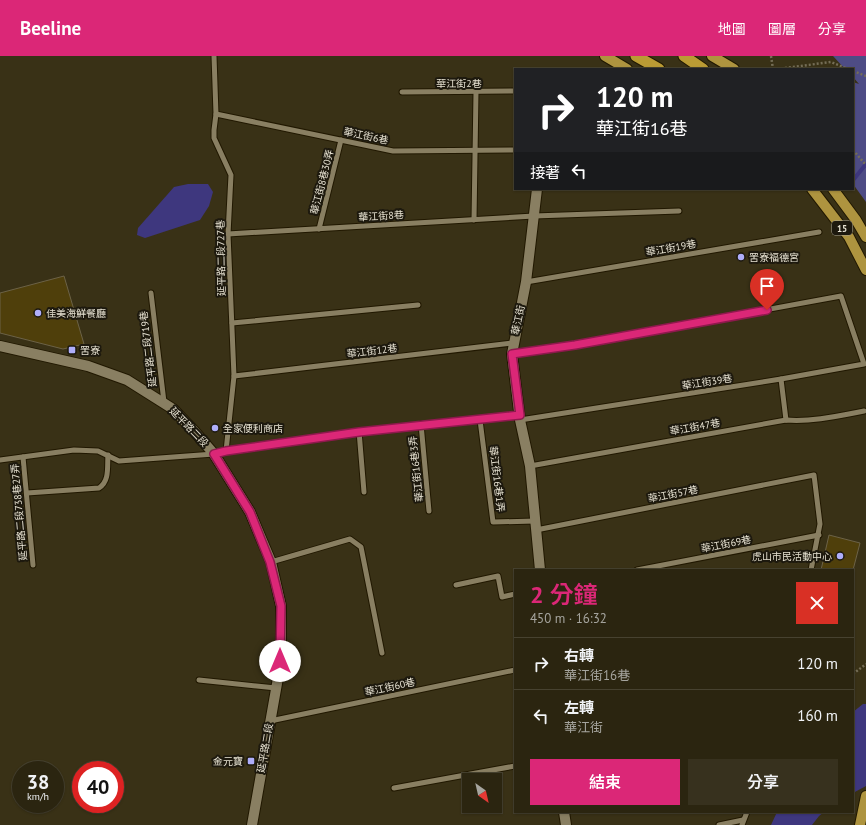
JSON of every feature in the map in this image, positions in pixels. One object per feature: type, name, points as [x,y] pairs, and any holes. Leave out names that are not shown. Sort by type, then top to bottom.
[{"type":"highway","points":[[636,56],[657,68]]},
{"type":"highway","points":[[684,56],[702,68]]},
{"type":"main road","points":[[605,56],[624,68]]},
{"type":"main road","points":[[712,56],[732,68]]},
{"type":"main road","name":"15","points":[[813,190],[849,237],[866,270]]},
{"type":"main road","name":"15","points":[[834,190],[856,220],[866,237]]},
{"type":"main road","points":[[860,825],[866,796]]},
{"type":"street","name":"華江街","points":[[537,190],[526,282],[512,354],[520,418],[530,466],[540,569]]},
{"type":"street","name":"延平路二段","points":[[0,346],[88,366],[126,380],[164,403],[173,409],[214,454],[250,512],[270,562],[281,606],[280,661],[252,825]]},
{"type":"street","points":[[564,813],[566,825]]},
{"type":"lane","name":"延平路二段727巷","points":[[214,56],[216,114],[214,138],[231,176],[228,234],[234,376],[226,451]]},
{"type":"lane","name":"華江街2巷","points":[[402,92],[514,91]]},
{"type":"lane","points":[[474,220],[476,92]]},
{"type":"lane","name":"華江街6巷","points":[[216,114],[393,151],[514,150]]},
{"type":"lane","name":"華江街8巷30弄","points":[[319,229],[341,140]]},
{"type":"lane","name":"華江街8巷","points":[[228,234],[534,216],[679,211]]},
{"type":"lane","name":"華江街19巷","points":[[526,282],[818,232]]},
{"type":"lane","name":"延平路二段719巷","points":[[151,293],[164,403]]},
{"type":"lane","name":"華江街39巷","points":[[226,451],[421,424],[520,418],[781,379],[864,364],[841,296],[575,345],[512,354]]},
{"type":"lane","points":[[232,323],[418,305]]},
{"type":"lane","name":"華江街12巷","points":[[234,376],[513,343]]},
{"type":"lane","points":[[781,379],[786,420]]},
{"type":"lane","name":"華江街47巷","points":[[530,466],[786,420],[798,421],[818,419],[864,411]]},
{"type":"lane","name":"華江街16巷1弄","points":[[480,420],[493,522],[536,526]]},
{"type":"lane","name":"華江街16巷3弄","points":[[421,424],[429,511]]},
{"type":"lane","points":[[359,432],[364,492]]},
{"type":"lane","points":[[0,460],[74,450],[98,451],[119,461],[214,454],[226,451]]},
{"type":"lane","points":[[26,493],[99,488],[104,485],[107,480],[108,455]]},
{"type":"lane","name":"延平路二段738巷27弄","points":[[23,457],[33,565]]},
{"type":"lane","name":"華江街57巷","points":[[536,526],[814,475],[820,524],[819,535]]},
{"type":"lane","points":[[811,569],[819,535]]},
{"type":"lane","name":"華江街69巷","points":[[641,569],[819,535]]},
{"type":"lane","points":[[270,562],[350,539],[361,547],[382,653]]},
{"type":"lane","points":[[456,585],[498,576],[502,598],[514,594]]},
{"type":"lane","name":"華江街60巷","points":[[270,721],[514,670]]},
{"type":"lane","points":[[199,680],[276,688]]},
{"type":"lane","points":[[394,788],[514,766]]},
{"type":"lane","points":[[719,825],[742,823],[747,813]]},
{"type":"path","points":[[771,56],[773,68]]},
{"type":"path","points":[[785,68],[831,62],[846,68]]},
{"type":"path","points":[[854,71],[866,76]]},
{"type":"path","points":[[854,151],[866,165]]},
{"type":"path","points":[[854,673],[866,664]]},
{"type":"shaded area","points":[[833,56],[866,56],[866,202],[854,185],[854,82],[859,84],[854,78],[854,68],[844,68]]},
{"type":"shaded area","points":[[188,184],[208,184],[213,192],[209,206],[200,220],[145,238],[137,235],[138,228],[174,187]]},
{"type":"shaded area","points":[[863,704],[866,704],[866,786],[854,792],[854,711]]},
{"type":"shaded area","points":[[777,813],[823,813],[812,825],[771,825]]},
{"type":"building","name":"佳美海鮮餐廳","points":[[64,276],[84,344],[63,349],[0,333],[0,293]]},
{"type":"building","name":"虎山市民活動中心","points":[[829,535],[860,543],[853,569],[821,569]]},
{"type":"waterway","points":[[854,179],[866,164]]},
{"type":"place","name":"罟寮福德宮","points":[[741,257]]},
{"type":"place","name":"佳美海鮮餐廳","points":[[38,313]]},
{"type":"place","name":"罟寮","points":[[72,350]]},
{"type":"place","name":"全家便利商店","points":[[215,428]]},
{"type":"place","name":"虎山市民活動中心","points":[[840,556]]},
{"type":"place","name":"金元寶","points":[[251,761]]},
{"type":"route","points":[[280,661],[281,606],[270,562],[250,512],[214,454],[226,451],[421,424],[480,420],[520,415],[512,354],[575,345],[767,310]]}]
